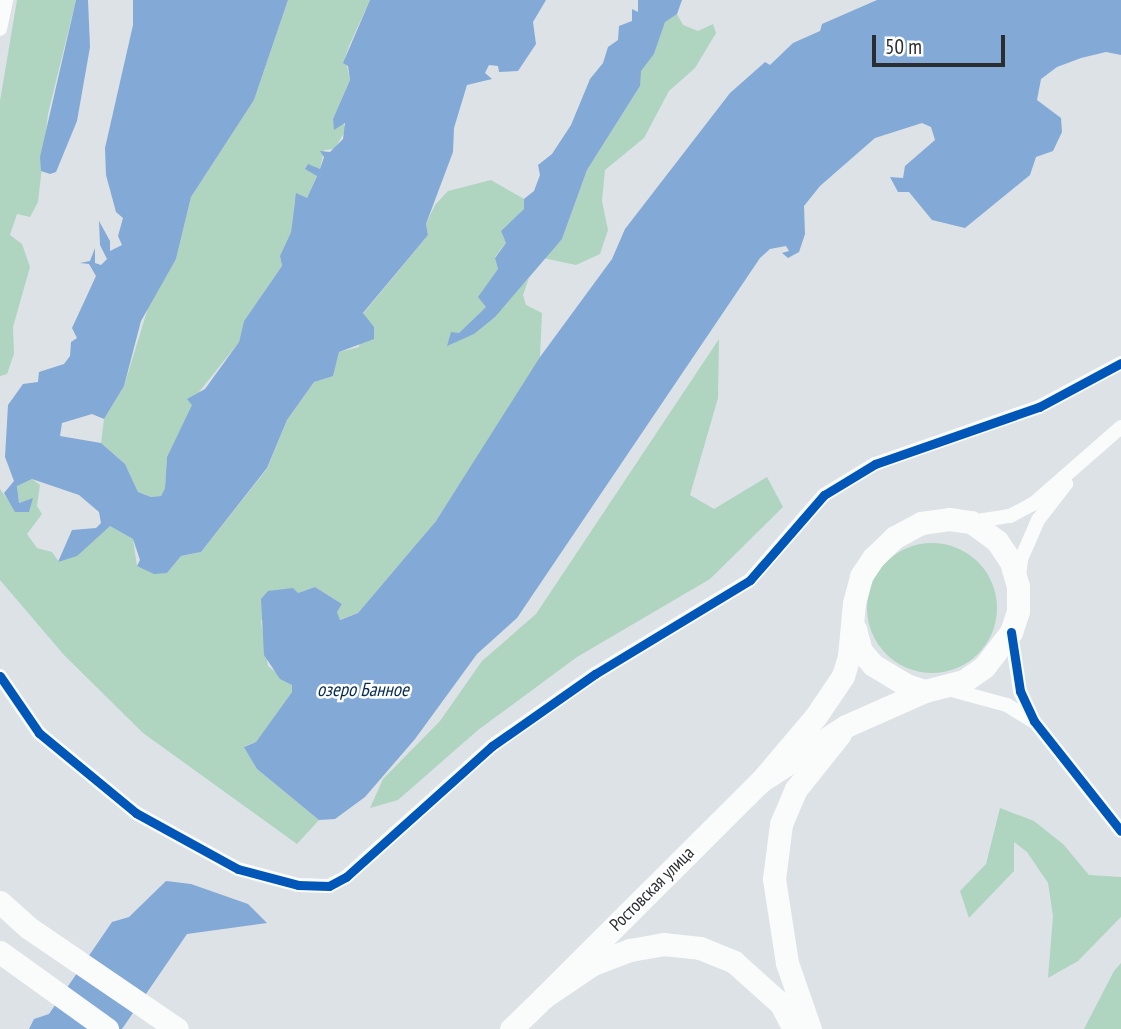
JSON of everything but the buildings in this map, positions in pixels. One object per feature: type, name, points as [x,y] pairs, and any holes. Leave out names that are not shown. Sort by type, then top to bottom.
[{"type":"main road","points":[[971,522],[997,541],[1011,562],[1018,586],[1018,611],[1012,632],[984,667],[846,726],[761,781],[832,695],[849,656],[861,576],[895,537],[921,523],[971,522]]},
{"type":"main road","points":[[854,626],[861,651],[873,665],[906,685],[934,689]]},
{"type":"main road","points":[[810,1029],[787,962],[774,879],[781,824],[796,789],[846,726]]},
{"type":"main road","name":"Ростовская улица","points":[[544,997],[761,781]]},
{"type":"main road","points":[[0,902],[29,928],[177,1029]]},
{"type":"main road","points":[[511,1029],[544,997],[593,964],[629,950],[663,944],[700,948],[734,962],[760,980],[782,1003],[794,1029]]},
{"type":"main road","points":[[2,954],[107,1029]]},
{"type":"street","points":[[0,29],[6,0]]},
{"type":"street","points":[[0,676],[39,733],[136,813],[238,869],[298,886],[329,886],[346,877],[492,746],[595,674],[750,580],[824,495],[875,464],[1039,407],[1121,363]]},
{"type":"street","points":[[971,522],[1010,516],[1085,461],[1121,427]]},
{"type":"street","points":[[1018,586],[1021,559],[1038,520],[1085,461]]},
{"type":"street","points":[[1012,632],[1020,691],[1034,721],[1121,831]]},
{"type":"street","points":[[934,689],[1007,705],[1034,721]]},
{"type":"green space","points":[[17,0],[76,0],[48,114],[38,202],[30,217],[17,214],[10,235],[22,244],[30,267],[13,327],[14,354],[7,374],[0,376],[0,101]]},
{"type":"green space","points":[[288,0],[370,0],[345,58],[350,80],[333,119],[335,129],[342,121],[346,129],[335,149],[324,150],[320,169],[313,167],[317,175],[307,198],[295,200],[291,232],[280,256],[282,266],[244,321],[239,342],[199,392],[167,457],[165,488],[161,496],[151,497],[138,492],[125,464],[101,443],[104,419],[124,386],[151,298],[176,259],[191,197],[254,100]]},
{"type":"green space","points":[[677,14],[683,25],[698,31],[713,24],[716,33],[695,68],[669,91],[644,138],[605,170],[602,201],[608,230],[600,254],[576,265],[543,258],[562,239],[587,170],[640,86],[640,71],[654,54],[665,21]]},
{"type":"green space","points":[[491,180],[524,199],[524,209],[501,231],[506,243],[495,257],[498,269],[490,281],[486,307],[447,345],[474,334],[529,278],[523,295],[526,305],[542,313],[540,357],[535,369],[436,521],[358,613],[339,620],[337,612],[342,604],[315,587],[298,593],[261,621],[268,666],[292,685],[292,692],[256,742],[245,746],[257,769],[319,820],[297,844],[143,733],[64,655],[0,580],[0,489],[13,507],[29,511],[31,499],[19,503],[17,485],[32,479],[40,485],[37,506],[42,514],[27,534],[37,548],[52,552],[59,562],[110,526],[133,539],[137,566],[167,573],[181,556],[201,552],[267,469],[287,420],[314,382],[333,375],[339,352],[359,347],[363,314],[428,235],[426,224],[435,205],[448,191]]},
{"type":"green space","points":[[719,339],[718,398],[690,495],[714,509],[767,477],[783,507],[710,579],[577,657],[478,730],[398,800],[370,808],[383,779],[440,721],[482,661],[536,614]]},
{"type":"green space","points":[[932,543],[957,548],[978,562],[992,583],[997,608],[992,633],[978,654],[957,668],[932,673],[907,668],[886,654],[872,633],[867,608],[872,583],[886,562],[907,548]]},
{"type":"green space","points":[[1000,808],[1034,821],[1063,844],[1089,875],[1121,877],[1121,917],[1078,961],[1048,978],[1053,916],[1048,883],[1027,852],[1014,842],[1014,871],[969,918],[960,891],[986,864]]},
{"type":"green space","points":[[1121,963],[1121,1029],[1084,1029],[1114,971]]},
{"type":"water","points":[[76,0],[88,0],[90,47],[77,121],[56,172],[50,174],[41,171],[40,157]]},
{"type":"water","points":[[133,0],[288,0],[254,100],[191,197],[176,259],[141,321],[124,386],[104,419],[92,414],[62,423],[60,436],[101,443],[125,464],[138,492],[151,497],[161,496],[165,488],[167,457],[192,405],[187,399],[205,389],[239,342],[244,321],[282,266],[280,256],[291,232],[296,193],[307,198],[317,176],[305,169],[308,164],[320,169],[324,157],[320,151],[330,152],[343,139],[345,123],[334,130],[333,119],[350,80],[348,66],[343,63],[370,0],[546,0],[533,22],[536,44],[518,71],[499,72],[498,66],[489,65],[485,73],[492,79],[467,85],[454,128],[453,152],[426,224],[428,235],[363,313],[374,327],[374,339],[339,352],[333,376],[314,382],[287,420],[267,468],[201,552],[181,556],[167,573],[154,574],[137,566],[140,560],[133,539],[110,526],[77,556],[58,562],[72,530],[96,528],[101,523],[99,512],[79,495],[32,479],[17,486],[19,503],[33,498],[29,512],[15,512],[4,493],[14,481],[5,457],[8,405],[23,384],[38,382],[39,372],[64,364],[70,356],[71,342],[77,338],[72,328],[96,276],[89,264],[80,263],[90,261],[95,248],[95,263],[101,265],[107,259],[100,245],[99,221],[110,241],[110,251],[122,245],[118,236],[123,218],[116,212],[106,175],[105,148],[133,25]]},
{"type":"water","points":[[638,0],[682,0],[677,14],[665,22],[654,54],[641,71],[640,86],[587,170],[562,239],[495,317],[474,334],[447,346],[451,332],[459,333],[486,307],[478,297],[498,269],[495,258],[506,243],[501,231],[524,209],[524,199],[534,191],[540,175],[538,165],[552,154],[571,125],[590,79],[603,63],[608,47],[618,40],[619,26],[632,21],[632,9],[638,12]]},
{"type":"water","name":"озеро Банное","points":[[877,0],[1121,0],[1121,55],[1106,52],[1081,58],[1057,67],[1041,79],[1037,100],[1061,118],[1062,132],[1053,151],[1036,157],[1030,175],[965,228],[932,220],[909,192],[898,192],[890,177],[903,178],[905,166],[935,140],[931,127],[922,123],[875,138],[820,186],[804,206],[805,234],[799,252],[788,258],[782,253],[789,251],[786,246],[770,249],[760,258],[517,618],[477,654],[415,739],[365,797],[335,819],[319,820],[257,769],[244,747],[256,742],[292,692],[292,685],[280,679],[264,655],[261,599],[268,591],[293,588],[298,593],[315,587],[342,604],[337,612],[340,620],[358,613],[436,521],[540,357],[612,259],[625,229],[730,93],[765,62],[770,65],[793,43],[820,31],[822,24]]},
{"type":"water","points":[[166,881],[191,884],[248,904],[267,923],[187,934],[122,1029],[29,1029],[34,1019],[49,1014],[112,922],[129,917]]},
{"type":"cycle path","points":[[0,676],[39,733],[136,813],[238,869],[298,885],[329,886],[346,877],[492,746],[595,674],[750,580],[824,495],[875,464],[1039,407],[1121,363]]},
{"type":"cycle path","points":[[1011,632],[1020,691],[1034,721],[1121,831]]}]
